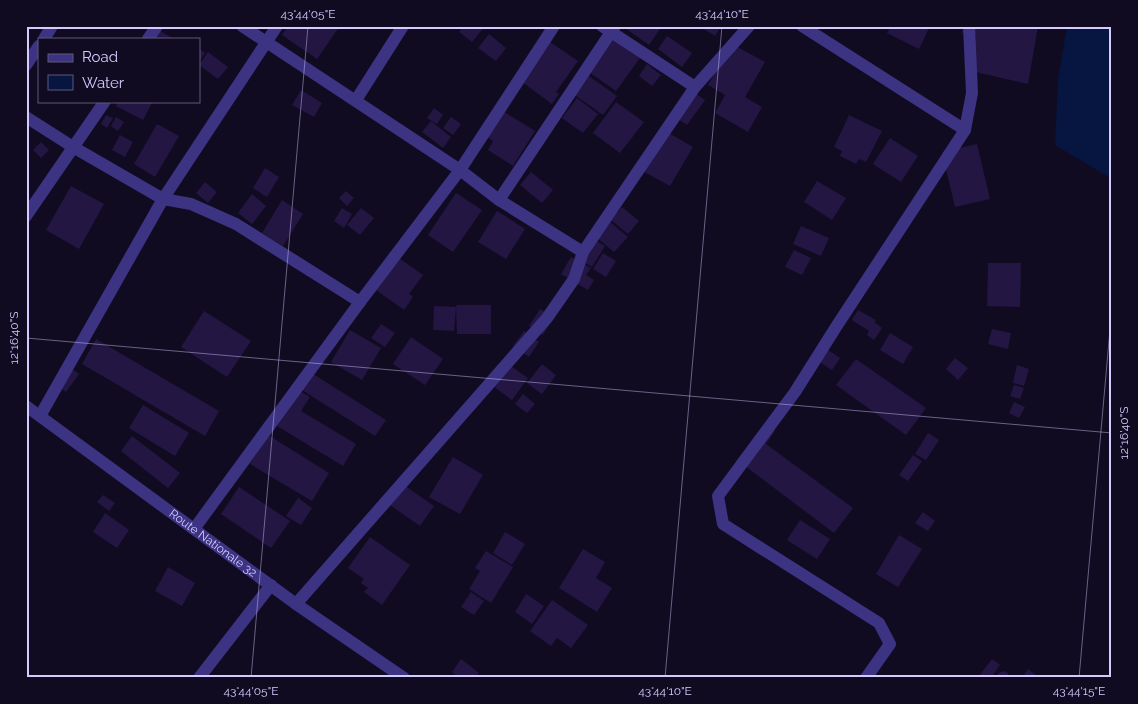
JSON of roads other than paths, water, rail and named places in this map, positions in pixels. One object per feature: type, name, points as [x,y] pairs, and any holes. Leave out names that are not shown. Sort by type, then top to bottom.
[{"type":"street","points":[[45,38],[52,26]]},
{"type":"street","points":[[149,38],[157,26]]},
{"type":"street","points":[[242,26],[460,170],[499,200],[583,252]]},
{"type":"street","points":[[40,416],[163,200],[278,26]]},
{"type":"street","points":[[356,100],[403,26]]},
{"type":"street","points":[[194,529],[360,302],[460,170],[554,26]]},
{"type":"street","points":[[296,604],[547,318],[574,279],[583,252],[695,87],[750,26]]},
{"type":"street","points":[[802,26],[965,130]]},
{"type":"street","points":[[866,678],[890,644],[879,623],[723,524],[718,496],[795,392],[836,326],[965,130],[972,92],[969,26]]},
{"type":"street","points":[[499,200],[609,28],[695,87]]},
{"type":"street","points":[[26,65],[38,47]]},
{"type":"street","points":[[26,216],[104,102]]},
{"type":"street","points":[[26,116],[73,147],[163,200],[191,204],[236,224],[360,302]]},
{"type":"street","name":"Route Nationale 32","points":[[26,406],[296,604],[404,678]]},
{"type":"street","points":[[199,678],[270,585]]},
{"type":"water","points":[[1067,26],[1112,26],[1112,179],[1055,145],[1058,80]]}]
